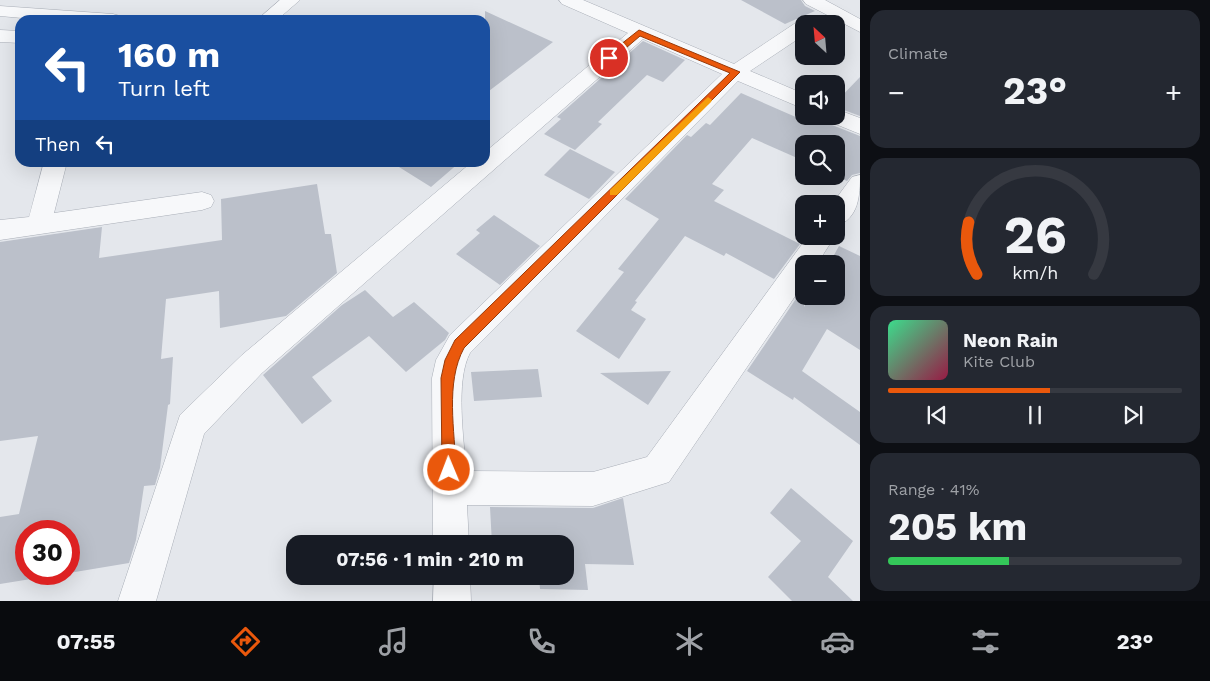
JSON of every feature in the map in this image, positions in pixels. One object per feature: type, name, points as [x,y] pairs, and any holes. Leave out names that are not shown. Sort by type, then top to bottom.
[{"type":"street","points":[[45,0],[99,9],[118,2]]},
{"type":"street","points":[[272,15],[290,0]]},
{"type":"street","points":[[568,0],[639,33],[795,98]]},
{"type":"street","points":[[812,0],[860,26]]},
{"type":"street","points":[[821,15],[829,9],[853,0]]},
{"type":"street","points":[[0,11],[50,15]]},
{"type":"street","points":[[451,535],[447,378],[451,360],[460,344],[736,72],[795,32]]},
{"type":"street","points":[[490,160],[639,33]]},
{"type":"street","points":[[0,36],[15,37]]},
{"type":"street","points":[[845,120],[860,127]]},
{"type":"street","points":[[39,225],[55,167]]},
{"type":"street","points":[[137,601],[191,426],[252,364],[482,167]]},
{"type":"street","points":[[845,204],[860,183]]},
{"type":"street","points":[[0,230],[202,201]]},
{"type":"street","points":[[450,488],[593,489],[657,470],[816,245]]},
{"type":"street","points":[[452,585],[452,601]]},
{"type":"building","points":[[741,0],[801,0],[805,6],[815,11],[806,15],[795,15],[795,20],[785,24]]},
{"type":"building","points":[[485,11],[553,42],[490,90],[490,15],[485,15]]},
{"type":"building","points":[[643,41],[685,60],[663,82],[647,75],[598,122],[602,124],[575,150],[544,134],[561,119],[557,117]]},
{"type":"building","points":[[860,77],[860,116],[845,110],[845,93]]},
{"type":"building","points":[[741,93],[795,117],[795,125],[832,125],[860,136],[860,173],[852,175],[847,181],[845,180],[845,135],[795,135],[795,157],[752,138],[712,184],[724,190],[714,201],[795,242],[795,245],[799,245],[774,279],[726,253],[724,256],[685,236],[635,301],[637,302],[631,310],[646,319],[619,359],[576,331],[624,272],[618,269],[659,219],[625,199],[687,135],[691,137],[706,123],[710,125]]},
{"type":"building","points":[[570,149],[615,172],[589,199],[544,175]]},
{"type":"building","points":[[399,167],[454,167],[431,187]]},
{"type":"building","points":[[317,184],[325,234],[331,234],[337,273],[286,316],[220,328],[219,291],[166,299],[161,359],[173,357],[170,404],[168,405],[160,468],[155,485],[144,486],[136,540],[129,563],[80,571],[80,520],[15,520],[15,582],[0,584],[0,517],[19,514],[38,436],[0,441],[0,242],[102,227],[99,258],[222,240],[221,199]]},
{"type":"building","points":[[494,215],[540,246],[500,285],[456,254],[480,233],[476,230]]},
{"type":"building","points":[[839,246],[860,256],[860,350],[827,329],[802,371],[860,412],[860,445],[794,397],[793,400],[747,371],[795,300],[795,305],[804,305],[804,307],[805,305],[845,305],[845,255],[834,255]]},
{"type":"building","points":[[365,290],[393,317],[414,302],[449,333],[445,340],[406,372],[369,336],[312,377],[332,401],[302,424],[263,375],[342,305]]},
{"type":"building","points":[[538,369],[542,397],[474,401],[471,372]]},
{"type":"building","points":[[671,371],[648,405],[600,373]]},
{"type":"building","points":[[791,488],[853,541],[828,577],[853,601],[792,601],[768,577],[801,541],[770,513]]},
{"type":"building","points":[[623,498],[634,565],[585,564],[588,590],[540,589],[540,585],[574,585],[574,535],[492,535],[490,507],[593,508]]},
{"type":"slow traffic","points":[[614,193],[708,100]]},
{"type":"route","points":[[449,470],[447,378],[451,360],[460,344],[736,72],[639,33],[609,58]]}]
